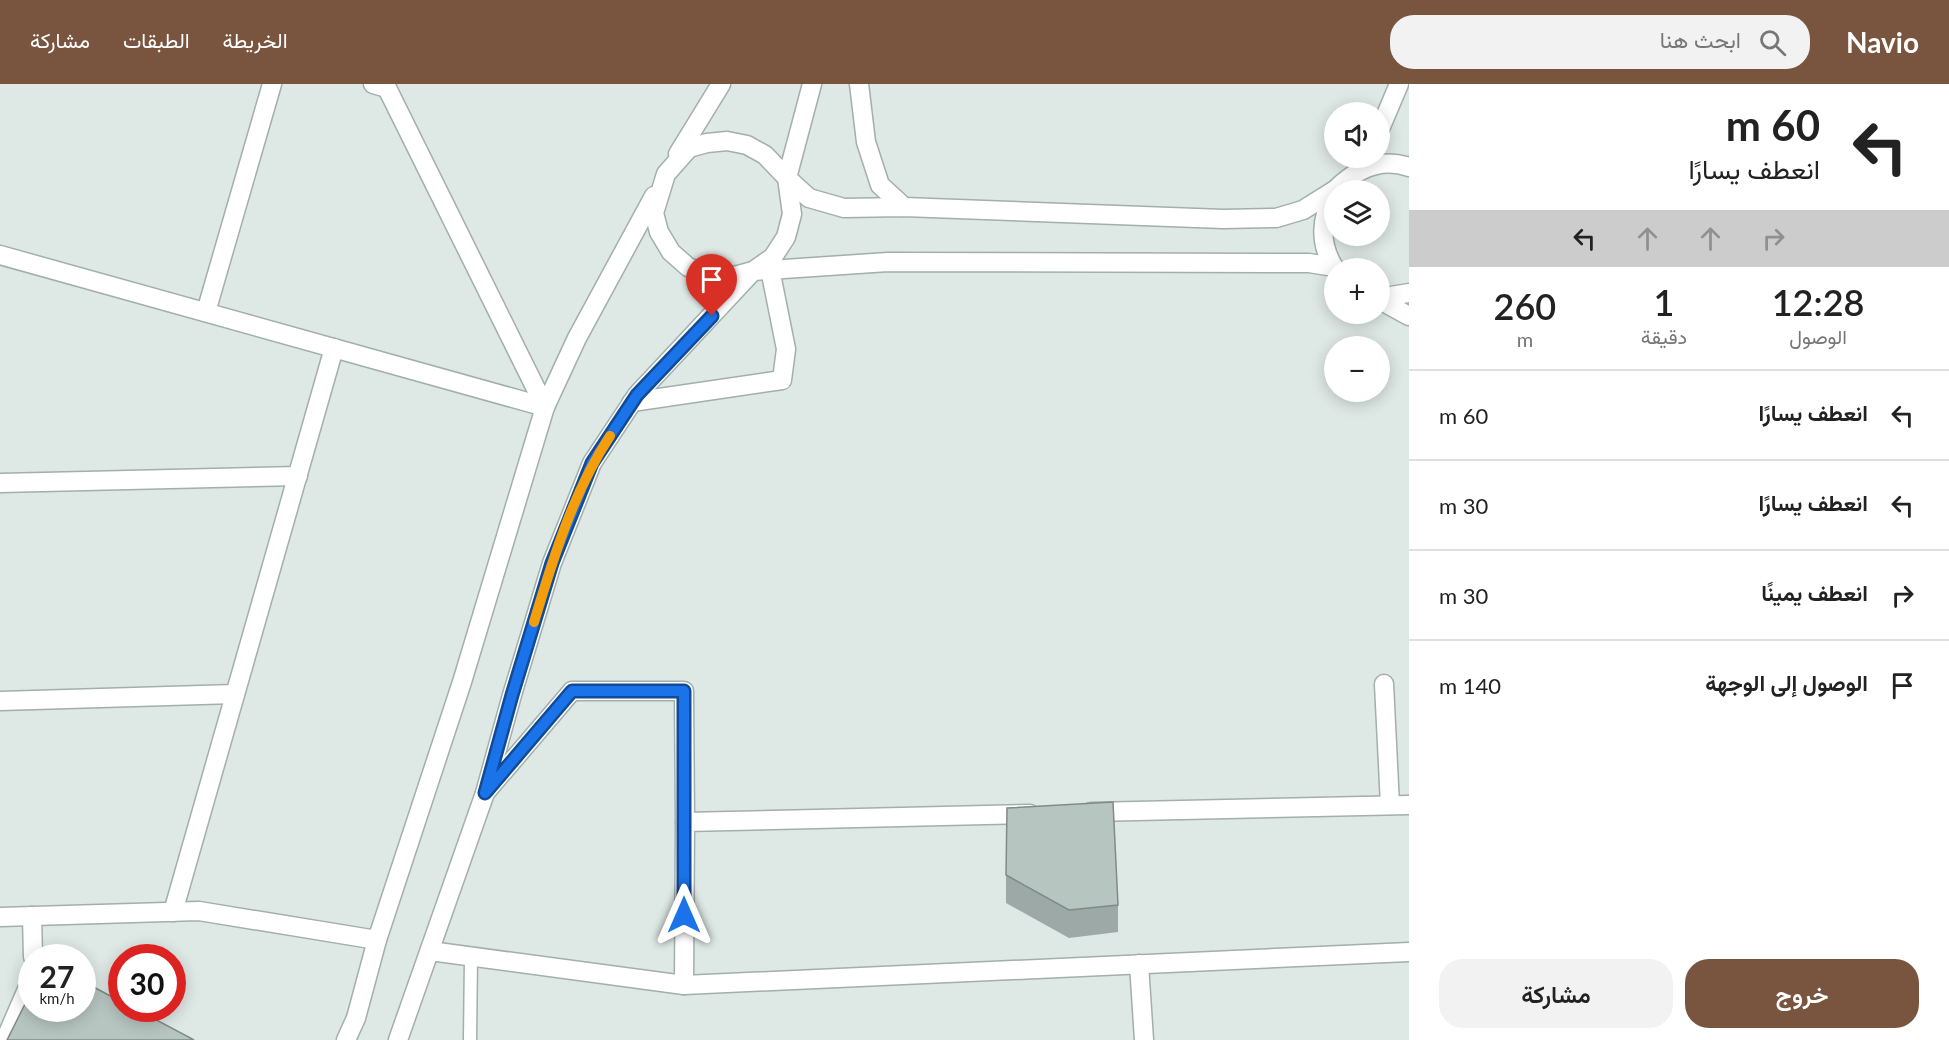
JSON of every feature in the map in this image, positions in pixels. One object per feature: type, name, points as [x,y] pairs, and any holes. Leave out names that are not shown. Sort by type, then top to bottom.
[{"type":"street","points":[[206,312],[272,84]]},
{"type":"street","points":[[346,1040],[356,1018],[378,940],[462,682],[545,407],[577,338],[666,174],[721,84]]},
{"type":"street","points":[[398,1040],[485,793],[552,563],[592,463],[632,402],[762,270],[786,237],[792,214],[787,178],[812,84]]},
{"type":"street","points":[[859,84],[866,142],[880,185],[904,207]]},
{"type":"street","points":[[1390,105],[1399,84]]},
{"type":"street","points":[[382,85],[545,407]]},
{"type":"street","points":[[1324,197],[1303,210],[1275,218],[1223,219],[904,207],[844,208],[809,198],[765,154],[747,145],[727,141],[689,148],[666,174],[654,213],[659,232],[671,252],[688,267],[709,276],[731,278],[762,270],[888,262],[1309,263],[1324,266]]},
{"type":"street","points":[[1346,180],[1365,167],[1384,163],[1409,167]]},
{"type":"street","points":[[1351,176],[1357,168]]},
{"type":"street","points":[[1324,218],[1322,228],[1324,242]]},
{"type":"street","points":[[0,255],[545,407]]},
{"type":"street","points":[[632,402],[783,381],[786,349],[762,270]]},
{"type":"street","points":[[1390,297],[1409,294]]},
{"type":"street","points":[[1390,304],[1409,316]]},
{"type":"street","points":[[173,912],[334,348]]},
{"type":"street","points":[[0,483],[298,476]]},
{"type":"street","points":[[1384,684],[1390,805]]},
{"type":"street","points":[[485,793],[572,691],[684,691],[684,985]]},
{"type":"street","points":[[0,701],[236,694]]},
{"type":"street","points":[[1079,813],[1409,805]]},
{"type":"street","points":[[685,822],[1043,814]]},
{"type":"street","points":[[0,917],[199,911],[378,940]]},
{"type":"street","points":[[32,916],[33,944]]},
{"type":"street","points":[[430,951],[684,985],[1409,952]]},
{"type":"street","points":[[1139,964],[1144,1040]]},
{"type":"street","points":[[5,1040],[18,1010]]},
{"type":"lane","points":[[470,1040],[471,957]]},
{"type":"building","points":[[1113,802],[1118,905],[1069,910],[1006,875],[1007,808]]},
{"type":"building","points":[[96,988],[108,995],[108,1022],[160,1022],[194,1040],[7,1040],[18,1018],[18,1022],[96,1022]]},
{"type":"slow traffic","points":[[534,622],[552,563],[592,463],[610,436]]},
{"type":"route","points":[[684,915],[684,691],[572,691],[485,793],[552,563],[592,463],[637,395],[712,316]]}]
